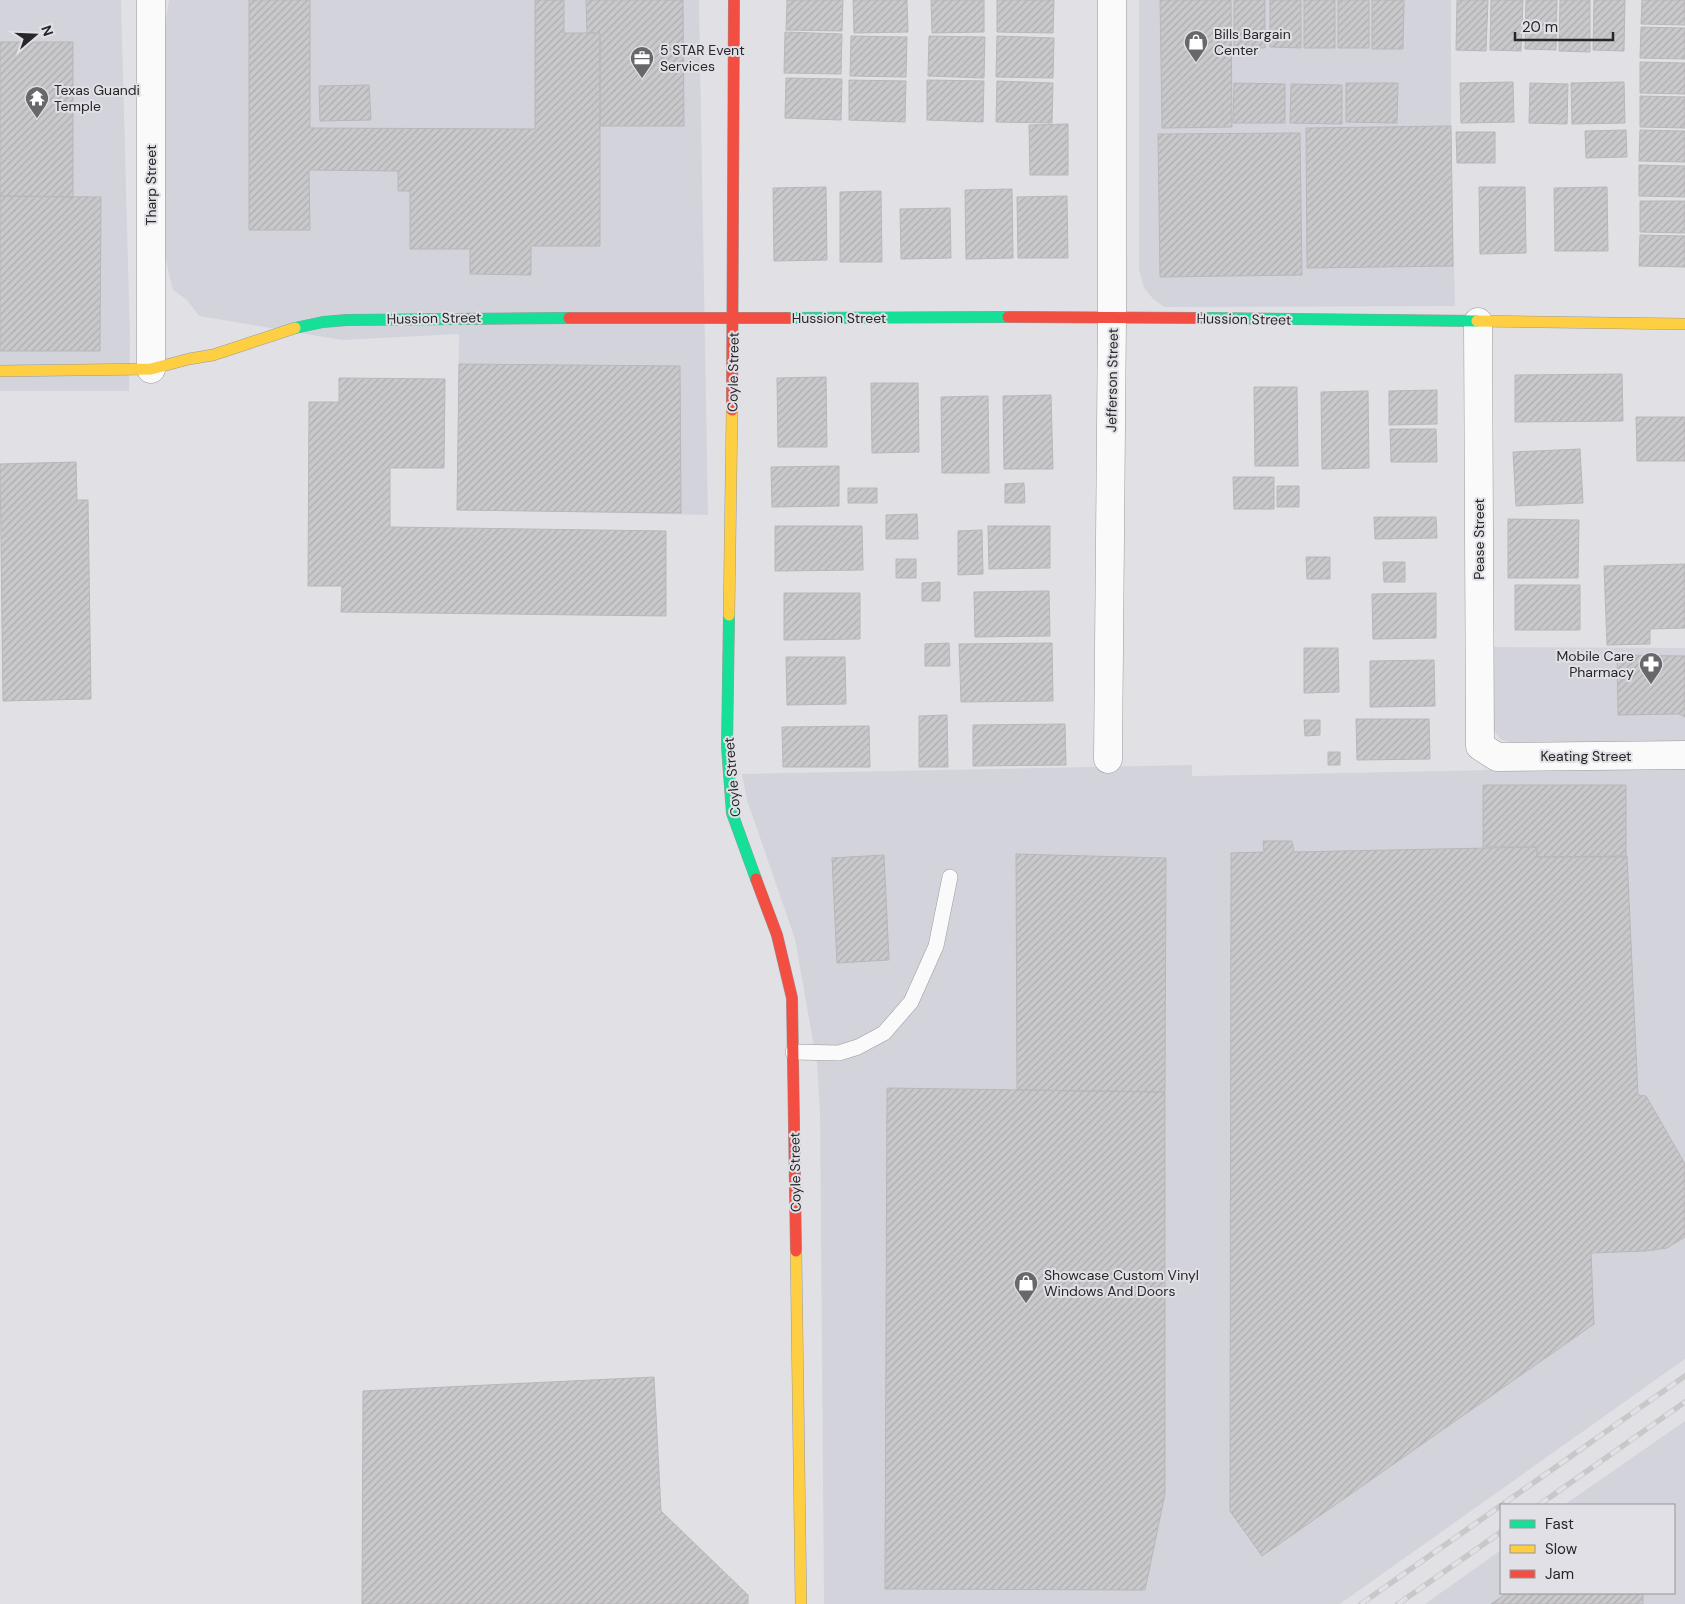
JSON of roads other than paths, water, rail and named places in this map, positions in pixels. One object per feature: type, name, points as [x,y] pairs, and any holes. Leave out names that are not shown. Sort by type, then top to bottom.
[{"type":"street","name":"Tharp Street","points":[[151,0],[151,369]]},
{"type":"street","name":"Coyle Street","points":[[734,0],[734,319],[727,747],[732,813],[777,935],[792,998],[801,1604]]},
{"type":"street","name":"Jefferson Street","points":[[1108,759],[1112,317],[1112,0]]},
{"type":"street","name":"Hussion Street","points":[[0,371],[151,369],[213,355],[298,327],[347,320],[1112,317],[1685,324]]},
{"type":"street","name":"Pease Street","points":[[1478,322],[1480,746],[1488,752]]},
{"type":"street","name":"Keating Street","points":[[1488,752],[1496,757],[1685,756]]},
{"type":"lane","points":[[793,1052],[839,1053],[858,1047],[884,1033],[910,1002],[936,946],[950,877]]},
{"type":"railway","points":[[1503,1504],[1685,1376]]},
{"type":"railway","points":[[1540,1504],[1685,1402]]},
{"type":"railway","points":[[1361,1604],[1500,1506]]},
{"type":"railway","points":[[1398,1604],[1500,1533]]},
{"type":"place","name":"Bills Bargain Center","points":[[1196,63]]},
{"type":"place","name":"5 STAR Event Services","points":[[642,79]]},
{"type":"place","name":"Texas Guandi Temple","points":[[37,119]]},
{"type":"place","name":"Mobile Care Pharmacy","points":[[1651,685]]},
{"type":"place","name":"Showcase Custom Vinyl Windows And Doors","points":[[1026,1304]]}]
